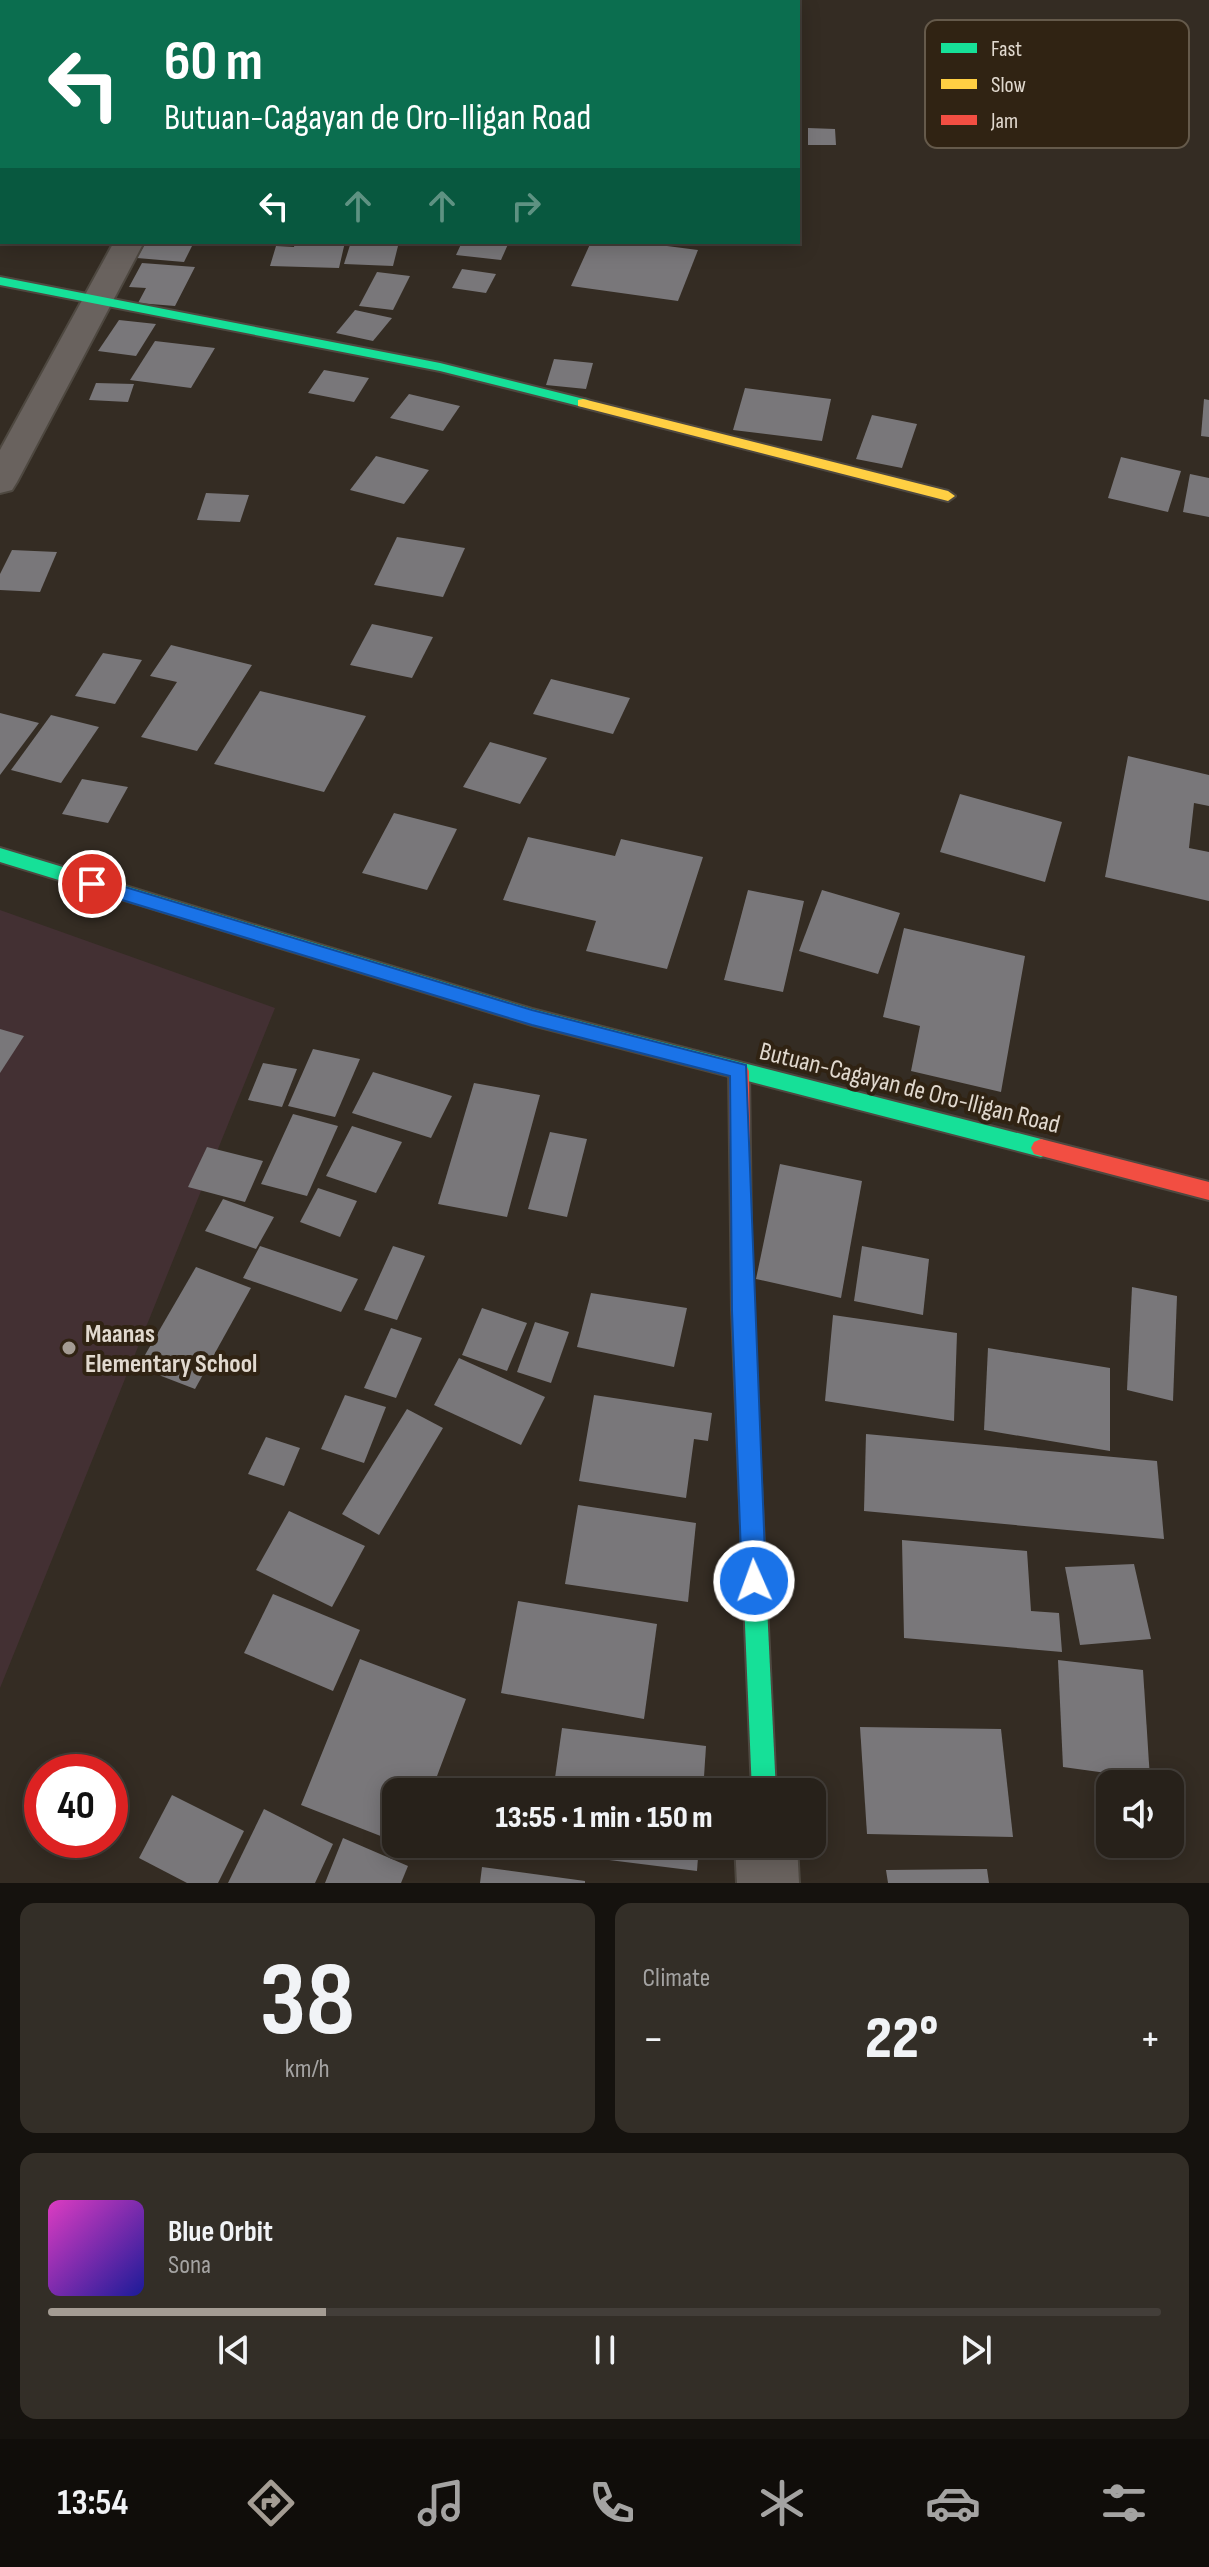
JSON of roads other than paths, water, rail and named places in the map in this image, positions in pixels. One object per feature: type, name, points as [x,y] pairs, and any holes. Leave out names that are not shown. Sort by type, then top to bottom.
[{"type":"main road","points":[[0,281],[440,367],[948,496]]},
{"type":"main road","name":"Butuan-Cagayan de Oro-Iligan Road","points":[[0,855],[532,1017],[1209,1191]]},
{"type":"main road","points":[[739,1071],[742,1311],[763,1778]]},
{"type":"street","points":[[0,482],[11,436],[97,302],[128,244]]},
{"type":"street","points":[[767,1858],[768,1883]]},
{"type":"place","name":"Maanas Elementary School","points":[[69,1348]]}]
